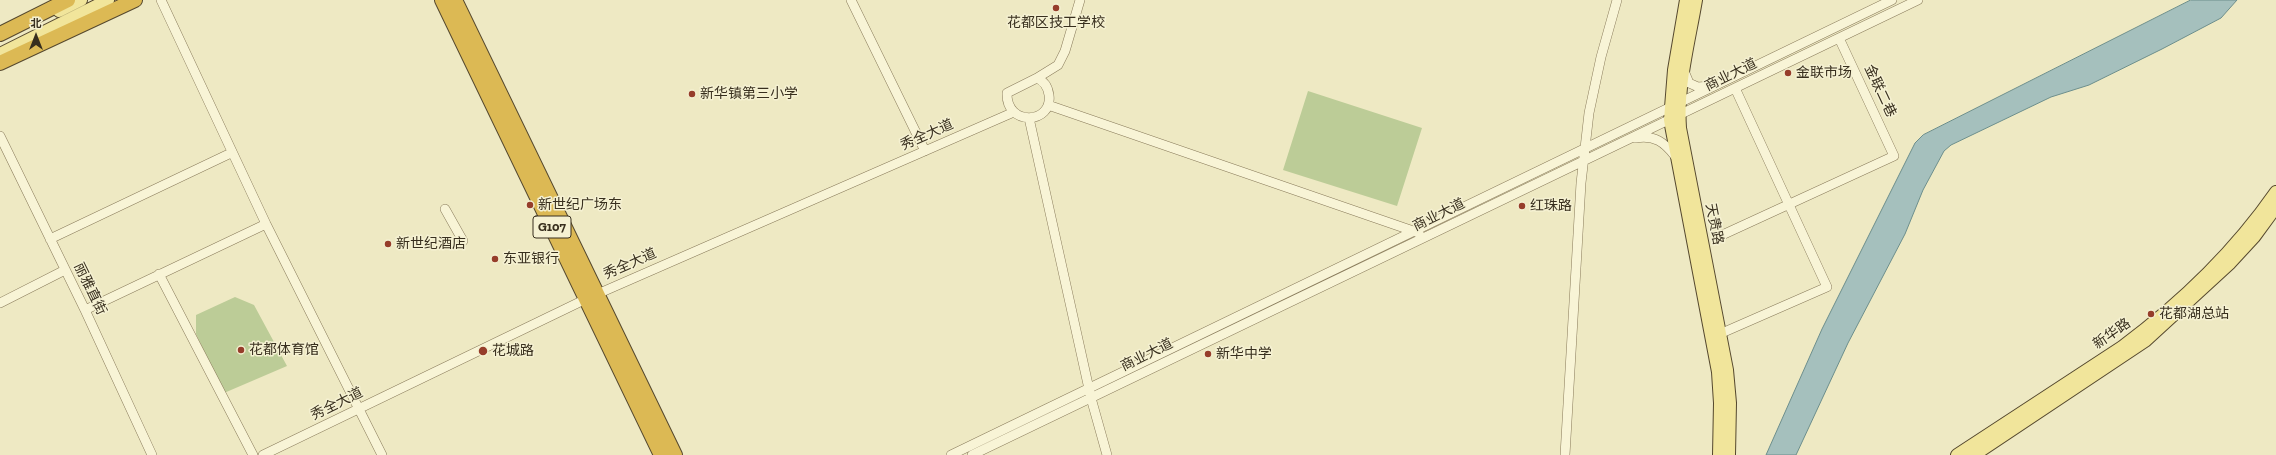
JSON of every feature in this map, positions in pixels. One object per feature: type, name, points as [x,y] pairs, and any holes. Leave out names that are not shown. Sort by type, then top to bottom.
[{"type":"highway","points":[[0,34],[68,0]]},
{"type":"highway","points":[[0,63],[135,0]]},
{"type":"highway","name":"G107","points":[[442,0],[592,296],[675,455]]},
{"type":"highway","name":"G107","points":[[455,0],[592,296],[661,455]]},
{"type":"main road","points":[[0,42],[82,0]]},
{"type":"main road","points":[[0,45],[96,0]]},
{"type":"main road","points":[[0,54],[108,0]]},
{"type":"main road","points":[[0,57],[123,0]]},
{"type":"main road","name":"天贵路","points":[[1686,0],[1675,104],[1676,156],[1717,336],[1720,403],[1719,455]]},
{"type":"main road","name":"天贵路","points":[[1675,104],[1684,71],[1696,0]]},
{"type":"main road","name":"天贵路","points":[[1675,117],[1683,146],[1730,403],[1729,455]]},
{"type":"main road","name":"新华路","points":[[1957,455],[2122,347],[2142,332],[2224,257],[2247,232],[2276,192]]},
{"type":"main road","name":"新华路","points":[[1974,455],[2145,341],[2230,263],[2254,237],[2276,207]]},
{"type":"street","points":[[161,0],[231,153],[382,455]]},
{"type":"street","points":[[851,0],[925,151]]},
{"type":"street","points":[[1037,78],[1044,82],[1049,91],[1048,105],[1040,114],[1029,118],[1022,117],[1014,112],[1008,104],[1007,93],[1037,78],[1058,65],[1065,51],[1080,0]]},
{"type":"street","points":[[1565,455],[1576,293],[1577,228],[1589,113],[1601,57],[1617,0]]},
{"type":"street","name":"商业大道","points":[[972,455],[1090,393],[1675,104],[1716,86],[1892,0]]},
{"type":"street","name":"商业大道","points":[[951,455],[1090,393],[1428,236],[1918,0]]},
{"type":"street","name":"金联二巷","points":[[1789,204],[1894,156],[1839,38]]},
{"type":"street","points":[[1684,71],[1686,79],[1693,85],[1704,87],[1716,86]]},
{"type":"street","points":[[1717,336],[1828,287],[1735,88]]},
{"type":"street","points":[[1048,105],[1428,236]]},
{"type":"street","name":"秀全大道","points":[[263,455],[592,296],[1014,112]]},
{"type":"street","points":[[1029,118],[1090,393],[1107,455]]},
{"type":"street","name":"丽雅直街","points":[[0,136],[85,310],[152,455]]},
{"type":"street","points":[[1629,139],[1643,137],[1656,139],[1665,144],[1676,156]]},
{"type":"street","points":[[50,239],[231,153]]},
{"type":"street","points":[[1720,236],[1789,204]]},
{"type":"street","points":[[445,209],[463,241]]},
{"type":"street","points":[[85,310],[266,224]]},
{"type":"street","points":[[0,303],[65,270]]},
{"type":"street","points":[[160,274],[253,455]]},
{"type":"green space","points":[[1308,91],[1422,128],[1397,206],[1283,170]]},
{"type":"green space","name":"花都体育馆","points":[[235,297],[254,305],[287,366],[224,393],[196,334],[196,315]]},
{"type":"water","points":[[2191,0],[2237,0],[2221,18],[2162,49],[2089,85],[2051,97],[1951,145],[1944,151],[1923,190],[1905,234],[1848,343],[1796,455],[1766,455],[1822,329],[1915,143],[1923,135]]},
{"type":"place","name":"花都区技工学校","points":[[1056,8]]},
{"type":"place","name":"金联市场","points":[[1788,73]]},
{"type":"place","name":"新华镇第三小学","points":[[692,94]]},
{"type":"place","name":"新世纪广场东","points":[[530,205]]},
{"type":"place","name":"红珠路","points":[[1522,206]]},
{"type":"place","name":"新世纪酒店","points":[[388,244]]},
{"type":"place","name":"东亚银行","points":[[495,259]]},
{"type":"place","name":"花都湖总站","points":[[2151,314]]},
{"type":"place","name":"花都体育馆","points":[[241,350]]},
{"type":"place","name":"花城路","points":[[483,351]]},
{"type":"place","name":"新华中学","points":[[1208,354]]}]
